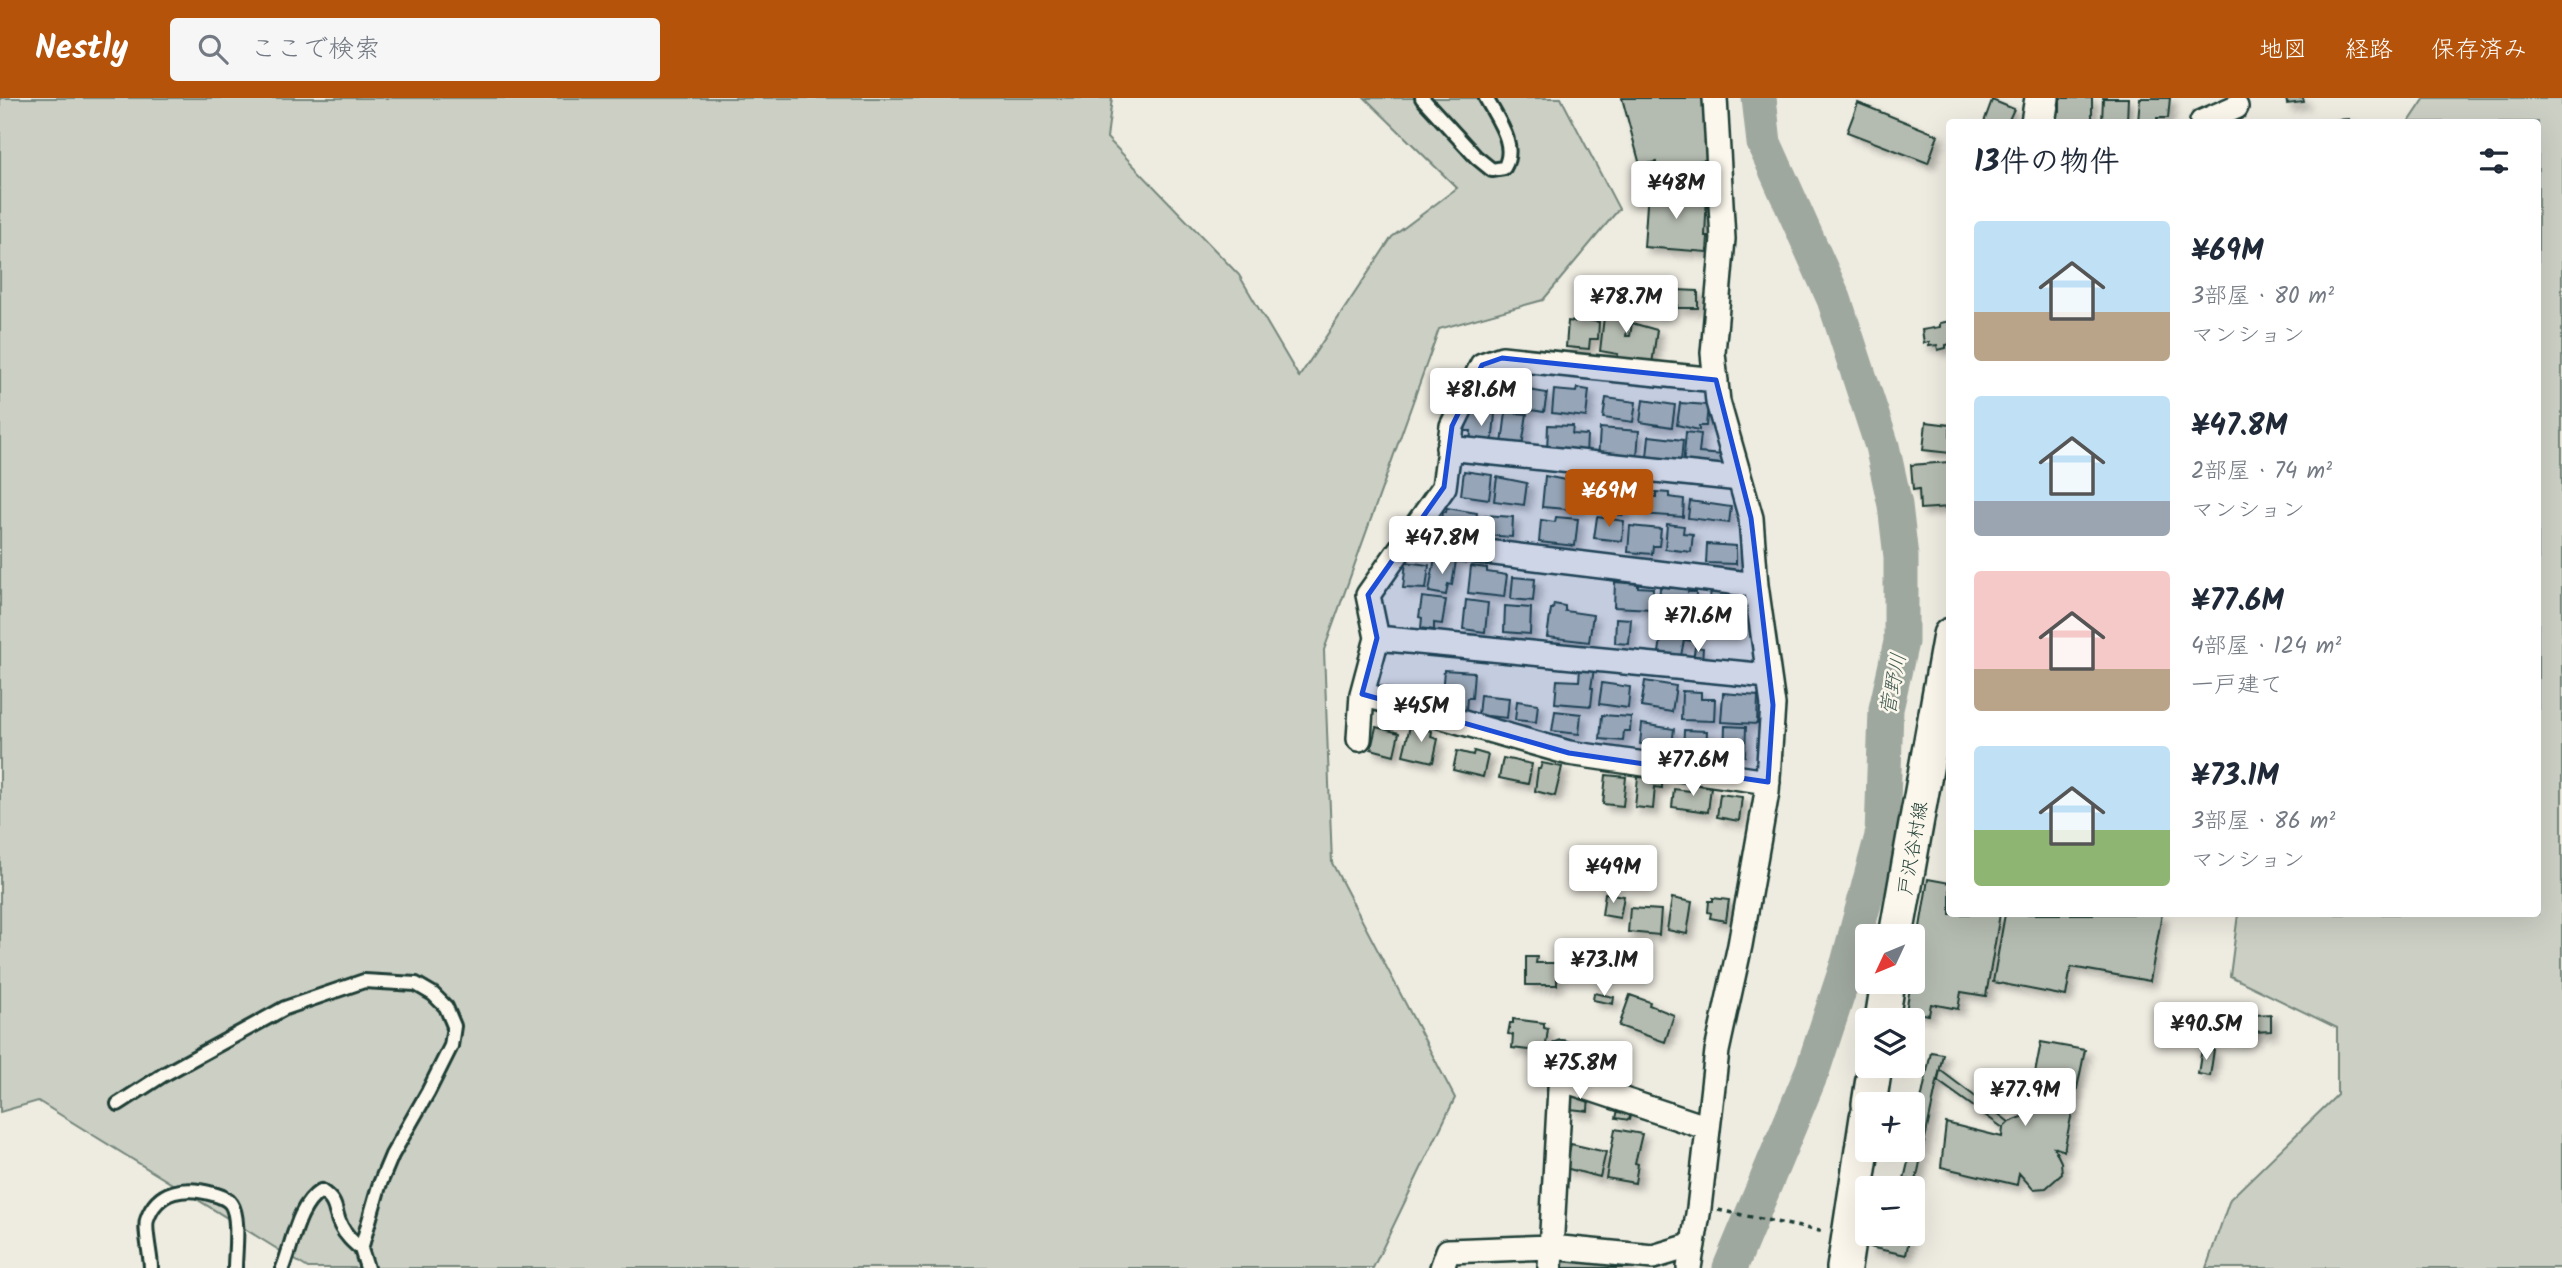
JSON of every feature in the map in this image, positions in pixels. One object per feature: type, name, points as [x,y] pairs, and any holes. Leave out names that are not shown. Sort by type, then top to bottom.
[{"type":"main road","points":[[2038,119],[2042,98]]},
{"type":"main road","name":"戸沢谷村線","points":[[1898,924],[1946,657]]},
{"type":"main road","points":[[1844,1268],[1860,1162]]},
{"type":"street","points":[[1689,1268],[1717,1051],[1740,946],[1768,782],[1773,705],[1756,585],[1751,518],[1718,402],[1713,353],[1723,239],[1715,98]]},
{"type":"street","points":[[2209,119],[2236,107]]},
{"type":"street","points":[[1359,739],[1363,694],[1377,638],[1368,595],[1444,486],[1452,426],[1482,365],[1502,358],[1716,380]]},
{"type":"street","points":[[1448,448],[1740,479]]},
{"type":"street","points":[[1405,542],[1756,585]]},
{"type":"street","points":[[1377,638],[1768,677]]},
{"type":"street","points":[[1363,694],[1569,753],[1768,782]]},
{"type":"street","points":[[1550,1258],[1562,1053]]},
{"type":"street","points":[[1561,1079],[1708,1128]]},
{"type":"street","points":[[1442,1268],[1447,1251],[1550,1258],[1653,1257],[1693,1245]]},
{"type":"lane","points":[[1422,98],[1476,157],[1492,170],[1504,168],[1510,159],[1508,140],[1486,98]]},
{"type":"lane","points":[[118,1104],[163,1075],[285,1008],[365,981],[416,984],[433,994],[446,1007],[454,1026],[451,1046],[392,1155],[379,1186],[361,1249]]},
{"type":"lane","points":[[151,1268],[145,1223],[153,1208],[167,1195],[188,1188],[223,1197],[232,1205],[236,1217],[235,1268]]},
{"type":"lane","points":[[283,1268],[301,1215],[310,1198],[321,1191],[331,1198],[339,1223],[361,1249],[367,1268]]},
{"type":"path","points":[[1728,1211],[1832,1234]]},
{"type":"highlighted area","points":[[1502,358],[1716,380],[1751,518],[1773,705],[1768,782],[1569,753],[1362,694],[1377,638],[1368,595],[1444,487],[1452,426],[1482,365]]},
{"type":"shaded area","points":[[0,98],[1112,98],[1107,138],[1239,275],[1299,377],[1392,237],[1457,188],[1365,98],[1561,98],[1619,209],[1543,300],[1439,329],[1324,650],[1332,863],[1455,1098],[1373,1268],[308,1268],[38,1101],[0,1112]]},
{"type":"shaded area","points":[[2425,98],[2562,98],[2562,1268],[2206,1268],[2230,1199],[2337,1095],[2337,1028],[2230,976],[2238,917],[2541,917],[2541,119],[2411,119]]},
{"type":"building","points":[[1622,98],[1708,98],[1711,159],[1656,167],[1656,162],[1640,165]]},
{"type":"building","points":[[2060,98],[2092,98],[2092,119],[2053,119],[2053,111],[2060,111]]},
{"type":"building","points":[[2103,98],[2128,98],[2127,119],[2102,119]]},
{"type":"building","points":[[2140,98],[2170,98],[2168,118],[2138,119]]},
{"type":"building","points":[[2286,98],[2303,98],[2304,102],[2287,104]]},
{"type":"building","points":[[1992,100],[2014,109],[2009,119],[1985,119]]},
{"type":"building","points":[[1858,103],[1938,135],[1928,163],[1847,132]]},
{"type":"building","points":[[1648,190],[1707,194],[1707,252],[1644,247]]},
{"type":"building","points":[[1652,286],[1671,288],[1669,310],[1650,309]]},
{"type":"building","points":[[1677,290],[1698,291],[1698,308],[1677,308]]},
{"type":"building","points":[[1606,300],[1631,304],[1626,336],[1630,336],[1632,323],[1657,330],[1652,364],[1617,359],[1618,354],[1600,351]]},
{"type":"building","points":[[1577,315],[1592,316],[1591,321],[1599,322],[1598,339],[1590,339],[1589,349],[1566,347],[1568,321],[1576,322]]},
{"type":"building","points":[[1946,322],[1946,348],[1938,350],[1937,345],[1929,346],[1929,342],[1924,343],[1922,330],[1940,327],[1940,323]]},
{"type":"building","points":[[1521,383],[1529,384],[1528,390],[1547,393],[1544,412],[1518,408]]},
{"type":"building","points":[[1494,384],[1514,386],[1512,408],[1481,406],[1483,389],[1493,390]]},
{"type":"building","points":[[1577,388],[1589,390],[1586,417],[1552,413],[1554,390],[1576,392]]},
{"type":"building","points":[[1606,398],[1636,402],[1633,422],[1603,418]]},
{"type":"building","points":[[1643,400],[1675,405],[1672,427],[1640,422]]},
{"type":"building","points":[[1680,403],[1708,405],[1706,426],[1699,426],[1699,430],[1677,425]]},
{"type":"building","points":[[1468,411],[1495,414],[1492,446],[1470,443],[1471,431],[1465,431]]},
{"type":"building","points":[[1506,412],[1527,414],[1522,446],[1502,444]]},
{"type":"building","points":[[1926,422],[1946,424],[1946,453],[1923,450]]},
{"type":"building","points":[[1548,425],[1573,426],[1572,434],[1587,435],[1586,455],[1547,452]]},
{"type":"building","points":[[1600,428],[1639,431],[1637,457],[1598,459]]},
{"type":"building","points":[[1686,432],[1701,434],[1699,453],[1724,455],[1722,470],[1683,467]]},
{"type":"building","points":[[1649,436],[1683,440],[1681,461],[1647,457]]},
{"type":"building","points":[[1946,462],[1946,507],[1920,509],[1919,489],[1913,490],[1911,465]]},
{"type":"building","points":[[1464,471],[1492,475],[1489,499],[1461,495]]},
{"type":"building","points":[[1545,476],[1581,483],[1578,510],[1542,507]]},
{"type":"building","points":[[1497,477],[1527,483],[1524,505],[1494,501]]},
{"type":"building","points":[[1593,478],[1627,483],[1623,515],[1595,511],[1597,492],[1591,492]]},
{"type":"building","points":[[1656,492],[1669,493],[1669,497],[1684,499],[1683,517],[1641,514],[1643,495],[1656,497]]},
{"type":"building","points":[[1690,501],[1731,507],[1729,523],[1688,518]]},
{"type":"building","points":[[1447,508],[1477,513],[1474,534],[1470,533],[1470,537],[1440,532],[1443,512],[1446,512]]},
{"type":"building","points":[[1485,515],[1513,517],[1512,537],[1484,535]]},
{"type":"building","points":[[1556,517],[1578,519],[1575,546],[1539,542],[1541,520],[1555,522]]},
{"type":"building","points":[[1597,517],[1624,521],[1622,541],[1594,538]]},
{"type":"building","points":[[1667,524],[1684,526],[1683,533],[1693,534],[1691,552],[1665,549]]},
{"type":"building","points":[[1630,526],[1661,529],[1659,546],[1653,546],[1652,554],[1628,552]]},
{"type":"building","points":[[1707,544],[1736,546],[1736,564],[1706,563]]},
{"type":"building","points":[[1435,557],[1456,561],[1452,585],[1448,584],[1446,595],[1429,592]]},
{"type":"building","points":[[1406,562],[1429,565],[1426,589],[1403,588]]},
{"type":"building","points":[[1471,566],[1507,575],[1504,597],[1468,593]]},
{"type":"building","points":[[1513,577],[1535,579],[1533,601],[1511,599]]},
{"type":"building","points":[[1615,582],[1653,588],[1652,609],[1614,607]]},
{"type":"building","points":[[1674,582],[1689,583],[1688,592],[1696,592],[1695,616],[1663,614],[1664,606],[1659,606],[1660,587],[1673,588]]},
{"type":"building","points":[[1711,590],[1729,592],[1725,623],[1707,620]]},
{"type":"building","points":[[1422,597],[1446,600],[1442,624],[1434,623],[1434,630],[1421,628],[1422,618],[1419,617]]},
{"type":"building","points":[[1466,600],[1488,603],[1485,632],[1463,629]]},
{"type":"building","points":[[1554,604],[1565,606],[1565,611],[1593,615],[1589,642],[1547,637]]},
{"type":"building","points":[[1505,606],[1531,608],[1530,634],[1504,632]]},
{"type":"building","points":[[1616,618],[1631,619],[1629,644],[1615,643]]},
{"type":"building","points":[[1663,623],[1693,628],[1692,641],[1684,640],[1681,656],[1659,653]]},
{"type":"building","points":[[1695,647],[1703,648],[1702,661],[1693,660]]},
{"type":"building","points":[[1580,668],[1594,669],[1591,706],[1555,703],[1557,680],[1579,681]]},
{"type":"building","points":[[1444,670],[1474,672],[1472,698],[1467,698],[1466,711],[1449,710],[1449,706],[1441,705]]},
{"type":"building","points":[[1645,681],[1676,686],[1672,712],[1641,707]]},
{"type":"building","points":[[1602,683],[1630,687],[1628,708],[1599,704]]},
{"type":"building","points":[[1682,691],[1701,692],[1701,699],[1715,699],[1714,721],[1681,720]]},
{"type":"building","points":[[1723,693],[1758,696],[1757,724],[1721,722]]},
{"type":"building","points":[[1480,695],[1509,698],[1507,718],[1478,715]]},
{"type":"building","points":[[1517,701],[1538,704],[1536,722],[1515,720]]},
{"type":"building","points":[[1555,711],[1581,714],[1579,734],[1552,731]]},
{"type":"building","points":[[1602,715],[1631,717],[1630,731],[1624,731],[1623,741],[1600,739]]},
{"type":"building","points":[[1642,724],[1674,729],[1671,753],[1649,750],[1650,746],[1640,744]]},
{"type":"building","points":[[1410,726],[1432,731],[1431,737],[1438,739],[1433,762],[1403,755]]},
{"type":"building","points":[[1725,726],[1746,727],[1745,756],[1724,756]]},
{"type":"building","points":[[1376,727],[1399,733],[1394,755],[1371,749]]},
{"type":"building","points":[[1684,730],[1707,731],[1706,753],[1683,751]]},
{"type":"building","points":[[1457,751],[1473,755],[1474,751],[1488,755],[1483,777],[1453,770]]},
{"type":"building","points":[[1503,758],[1532,764],[1528,784],[1499,778]]},
{"type":"building","points":[[1542,763],[1562,767],[1555,796],[1535,791],[1538,769]]},
{"type":"building","points":[[1606,775],[1626,777],[1623,806],[1603,804]]},
{"type":"building","points":[[1638,777],[1662,779],[1662,788],[1655,787],[1653,809],[1635,807]]},
{"type":"building","points":[[1691,784],[1711,787],[1708,812],[1672,807],[1674,789],[1690,791]]},
{"type":"building","points":[[1720,794],[1742,797],[1739,821],[1717,817]]},
{"type":"building","points":[[1928,879],[1946,882],[1946,917],[1999,917],[1986,996],[1961,992],[1958,1009],[1931,1004],[1929,1015],[1925,1014],[1925,1008],[1907,1008],[1909,994],[1925,994],[1925,924],[1920,924]]},
{"type":"building","points":[[1605,893],[1624,896],[1620,918],[1602,915]]},
{"type":"building","points":[[1672,898],[1692,902],[1687,934],[1667,930]]},
{"type":"building","points":[[1713,898],[1729,900],[1726,921],[1710,918],[1709,901],[1713,901]]},
{"type":"building","points":[[1630,908],[1661,910],[1659,935],[1628,932]]},
{"type":"building","points":[[2004,917],[2161,917],[2150,981],[2071,967],[2066,996],[1993,982]]},
{"type":"building","points":[[1526,957],[1537,957],[1536,963],[1557,963],[1557,985],[1526,985]]},
{"type":"building","points":[[1594,993],[1614,997],[1613,1004],[1593,1000]]},
{"type":"building","points":[[1630,995],[1674,1015],[1665,1042],[1619,1026]]},
{"type":"building","points":[[2235,1010],[2253,1010],[2254,1015],[2271,1014],[2271,1031],[2254,1032],[2254,1037],[2235,1037],[2235,1032],[2226,1033],[2225,1016],[2235,1016]]},
{"type":"building","points":[[1513,1019],[1544,1023],[1544,1028],[1548,1029],[1545,1052],[1512,1048],[1513,1035],[1508,1034]]},
{"type":"building","points":[[2041,1042],[2085,1050],[2064,1151],[2054,1147],[2061,1162],[2062,1174],[2046,1188],[2033,1189],[2019,1173],[2017,1185],[1941,1167],[1946,1123],[2002,1137],[2003,1128],[2009,1122],[2027,1115]]},
{"type":"building","points":[[2202,1048],[2214,1050],[2210,1076],[2198,1074]]},
{"type":"building","points":[[1580,1049],[1607,1053],[1604,1072],[1599,1072],[1598,1078],[1576,1074]]},
{"type":"building","points":[[1931,1052],[1943,1054],[1925,1139],[1925,1092],[1923,1092]]},
{"type":"building","points":[[1940,1070],[2009,1122],[2003,1128],[1938,1081]]},
{"type":"building","points":[[1571,1092],[1589,1092],[1588,1111],[1570,1109]]},
{"type":"building","points":[[1619,1106],[1632,1109],[1629,1120],[1616,1118]]},
{"type":"building","points":[[1615,1129],[1642,1134],[1635,1163],[1638,1164],[1635,1183],[1606,1178]]},
{"type":"building","points":[[1571,1144],[1606,1152],[1600,1177],[1565,1168]]},
{"type":"building","points":[[1908,1162],[1920,1162],[1917,1176],[1905,1176]]},
{"type":"building","points":[[1869,1246],[1908,1246],[1906,1255]]},
{"type":"building","points":[[1559,1260],[1630,1265],[1629,1268],[1559,1268]]},
{"type":"waterway","name":"菅野川","points":[[1730,1268],[1813,1069],[1848,963],[1882,836],[1886,709],[1901,642],[1901,557],[1895,505],[1882,446],[1834,299],[1764,143],[1759,98]]}]
